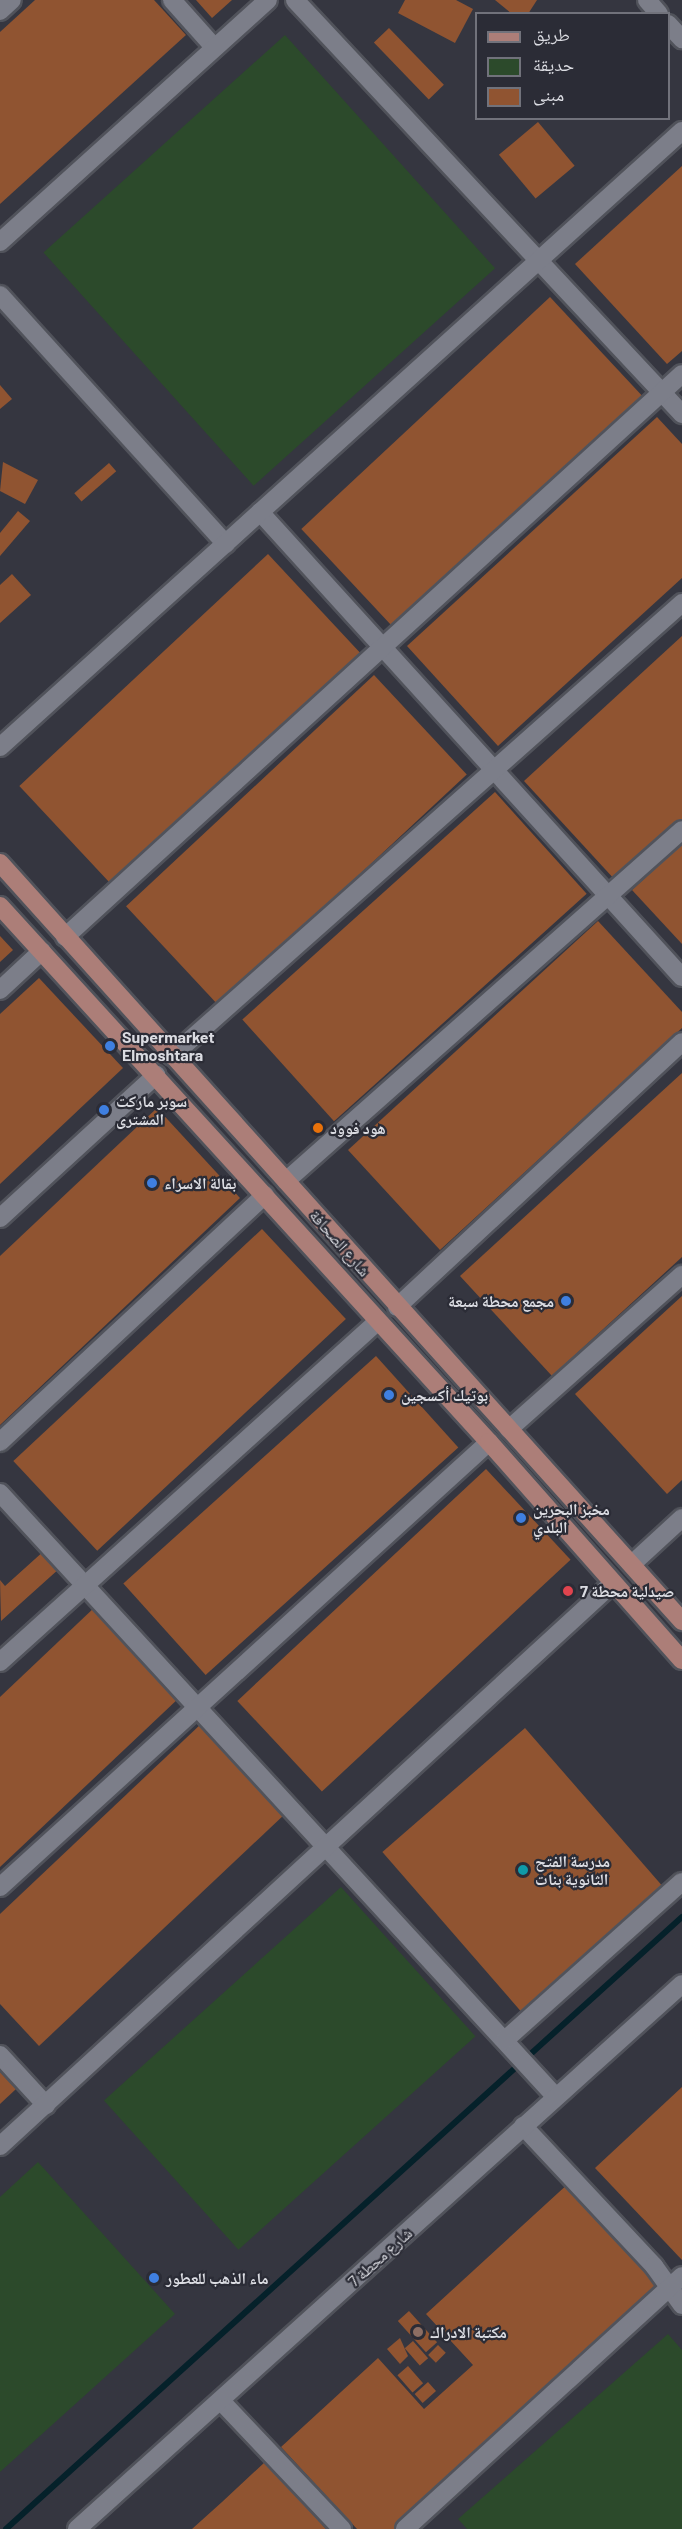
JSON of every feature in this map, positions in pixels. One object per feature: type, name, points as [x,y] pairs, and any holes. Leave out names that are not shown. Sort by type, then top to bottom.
[{"type":"main road","name":"شارع الصحافة","points":[[0,864],[682,1622]]},
{"type":"main road","name":"شارع الصحافة","points":[[0,906],[489,1442],[682,1660]]},
{"type":"street","points":[[0,11],[12,0]]},
{"type":"street","points":[[172,0],[214,47]]},
{"type":"street","points":[[0,242],[268,0]]},
{"type":"street","points":[[295,0],[541,259],[682,414]]},
{"type":"street","points":[[647,0],[657,12]]},
{"type":"street","points":[[670,25],[682,39]]},
{"type":"street","points":[[0,747],[682,131]]},
{"type":"street","points":[[0,295],[226,544]]},
{"type":"street","points":[[65,937],[384,649],[682,374]]},
{"type":"street","points":[[260,512],[682,977]]},
{"type":"street","points":[[172,1056],[496,772],[682,603]]},
{"type":"street","points":[[286,1181],[682,830]]},
{"type":"street","points":[[0,990],[42,951]]},
{"type":"street","points":[[397,1307],[682,1042]]},
{"type":"street","points":[[0,1218],[156,1075]]},
{"type":"street","points":[[0,1442],[265,1195]]},
{"type":"street","points":[[509,1429],[682,1275]]},
{"type":"street","points":[[0,1662],[378,1321]]},
{"type":"street","points":[[0,1887],[489,1442]]},
{"type":"street","points":[[0,1493],[555,2096]]},
{"type":"street","points":[[632,1564],[682,1518]]},
{"type":"street","points":[[0,2146],[613,1583]]},
{"type":"street","points":[[504,2040],[682,1882]]},
{"type":"street","name":"شارع محطة 7","points":[[77,2529],[682,1984]]},
{"type":"street","points":[[0,2055],[46,2104]]},
{"type":"street","points":[[523,2126],[676,2281],[682,2305]]},
{"type":"street","points":[[405,2529],[676,2281]]},
{"type":"street","points":[[221,2401],[342,2529]]},
{"type":"green space","points":[[285,35],[495,268],[254,486],[43,252]]},
{"type":"green space","points":[[341,1887],[475,2036],[238,2250],[104,2100]]},
{"type":"green space","points":[[38,2162],[175,2314],[0,2472],[0,2197]]},
{"type":"green space","points":[[668,2334],[682,2350],[682,2529],[467,2529],[458,2519]]},
{"type":"building","points":[[35,0],[154,0],[186,35],[0,204],[0,32]]},
{"type":"building","points":[[196,0],[232,0],[212,18]]},
{"type":"building","points":[[405,0],[456,0],[473,9],[455,43],[398,13]]},
{"type":"building","points":[[495,0],[537,0],[529,12],[510,12]]},
{"type":"building","points":[[389,28],[444,85],[429,99],[374,43]]},
{"type":"building","points":[[538,122],[575,166],[536,198],[499,155]]},
{"type":"building","points":[[682,166],[682,351],[667,364],[575,264]]},
{"type":"building","points":[[550,297],[643,396],[394,628],[301,529]]},
{"type":"building","points":[[0,385],[12,399],[0,409]]},
{"type":"building","points":[[657,417],[682,444],[682,578],[498,746],[407,646]]},
{"type":"building","points":[[3,462],[38,480],[25,504],[0,491]]},
{"type":"building","points":[[109,463],[116,471],[82,501],[74,493]]},
{"type":"building","points":[[18,511],[30,521],[0,556],[0,533]]},
{"type":"building","points":[[268,554],[361,653],[112,885],[19,786]]},
{"type":"building","points":[[12,574],[31,595],[0,623],[0,585]]},
{"type":"building","points":[[682,636],[682,820],[616,881],[524,781]]},
{"type":"building","points":[[374,675],[467,774],[219,1006],[126,906]]},
{"type":"building","points":[[495,792],[587,894],[334,1121],[242,1020]]},
{"type":"building","points":[[682,844],[682,944],[632,890]]},
{"type":"building","points":[[598,921],[682,1012],[682,1028],[440,1250],[348,1150]]},
{"type":"building","points":[[0,936],[13,950],[0,962]]},
{"type":"building","points":[[39,978],[123,1068],[0,1184],[0,1014]]},
{"type":"building","points":[[682,1073],[682,1257],[552,1376],[460,1276]]},
{"type":"building","points":[[157,1108],[240,1198],[0,1425],[0,1256]]},
{"type":"building","points":[[262,1229],[346,1319],[97,1551],[13,1461]]},
{"type":"building","points":[[682,1296],[682,1480],[667,1494],[575,1394]]},
{"type":"building","points":[[376,1356],[458,1447],[206,1675],[123,1584]]},
{"type":"building","points":[[486,1469],[571,1560],[322,1792],[237,1701]]},
{"type":"building","points":[[45,1550],[60,1568],[1,1621],[0,1580],[5,1586]]},
{"type":"building","points":[[96,1606],[180,1697],[0,1867],[0,1697]]},
{"type":"building","points":[[202,1723],[286,1813],[39,2046],[0,2004],[0,1914]]},
{"type":"building","name":"مدرسة الفتح الثانوية بنات","points":[[525,1728],[664,1888],[521,2012],[382,1852]]},
{"type":"building","points":[[0,2072],[16,2089],[0,2104]]},
{"type":"building","points":[[682,2087],[682,2260],[595,2168]]},
{"type":"building","points":[[570,2182],[664,2284],[395,2529],[357,2529],[281,2447],[378,2358],[424,2409],[473,2365],[426,2314]]},
{"type":"building","points":[[409,2311],[437,2342],[426,2352],[398,2321]]},
{"type":"building","points":[[400,2338],[408,2356],[400,2364],[387,2349]]},
{"type":"building","points":[[413,2341],[428,2358],[420,2366],[405,2348]]},
{"type":"building","points":[[438,2345],[446,2353],[436,2363],[428,2355]]},
{"type":"building","points":[[408,2366],[423,2383],[413,2393],[397,2375]]},
{"type":"building","points":[[428,2382],[436,2391],[423,2403],[415,2394]]},
{"type":"building","points":[[265,2462],[326,2529],[192,2529],[222,2502]]},
{"type":"waterway","points":[[6,2529],[682,1917]]},
{"type":"place","name":"Supermarket Elmoshtara","points":[[110,1046]]},
{"type":"place","name":"سوبر ماركت المشترى","points":[[104,1110]]},
{"type":"place","name":"هود فوود","points":[[318,1128]]},
{"type":"place","name":"بقالة الاسراء","points":[[152,1183]]},
{"type":"place","name":"مجمع محطة سبعة","points":[[566,1301]]},
{"type":"place","name":"بوتيك أكسجين","points":[[389,1395]]},
{"type":"place","name":"مخبز البحرين البلدي","points":[[521,1518]]},
{"type":"place","name":"صيدلية محطة 7","points":[[568,1591]]},
{"type":"place","name":"مدرسة الفتح الثانوية بنات","points":[[523,1870]]},
{"type":"place","name":"ماء الذهب للعطور","points":[[154,2278]]},
{"type":"place","name":"مكتبة الادراك","points":[[418,2332]]}]
